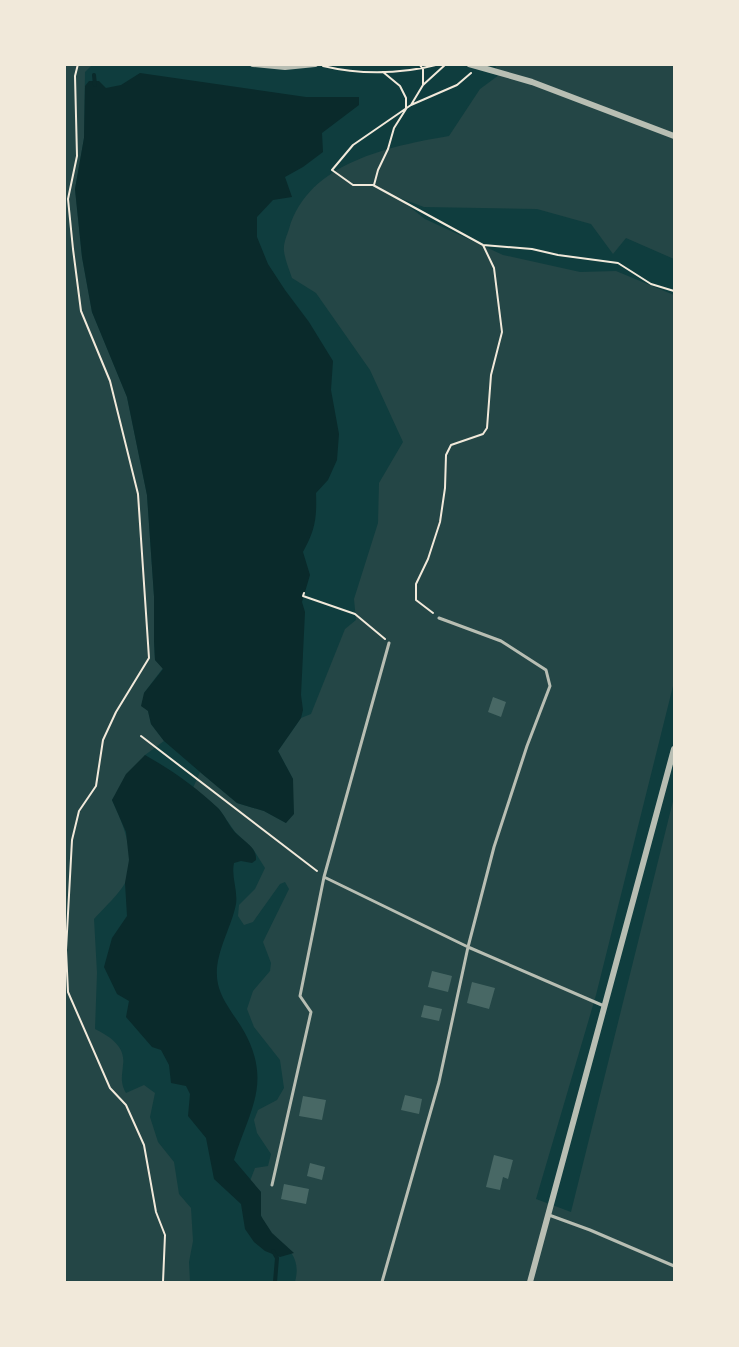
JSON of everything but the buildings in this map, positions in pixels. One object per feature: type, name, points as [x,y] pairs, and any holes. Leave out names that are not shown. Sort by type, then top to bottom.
[{"type":"street","points":[[253,64],[285,67],[316,64]]},
{"type":"street","points":[[469,64],[532,81],[675,136]]},
{"type":"street","points":[[530,1282],[675,749]]},
{"type":"lane","points":[[382,1282],[439,1082],[468,947],[494,847],[527,746],[550,686],[546,670],[501,641],[439,618]]},
{"type":"lane","points":[[272,1185],[311,1012],[300,996],[324,877],[389,643]]},
{"type":"lane","points":[[324,877],[468,947],[605,1007]]},
{"type":"lane","points":[[547,1214],[675,1266]]},
{"type":"path","points":[[78,64],[75,76],[77,156],[68,199],[73,249],[81,311],[110,381],[138,494],[149,658],[116,712],[103,740],[96,786],[79,811],[72,840],[66,950],[68,992],[110,1088],[126,1105],[144,1145],[156,1212],[165,1234],[163,1282]]},
{"type":"path","points":[[316,64],[343,70],[383,72],[423,69],[440,64]]},
{"type":"path","points":[[419,64],[423,69],[423,85]]},
{"type":"path","points":[[411,105],[423,85],[446,64]]},
{"type":"path","points":[[479,66],[457,85],[411,105],[353,145],[332,170],[353,185],[374,185],[483,245],[532,249],[618,263],[651,284],[675,291]]},
{"type":"path","points":[[374,185],[394,128],[406,109],[406,98],[400,86],[383,72]]},
{"type":"path","points":[[439,618],[416,600],[416,584],[428,559],[440,522],[445,488],[446,455],[452,445],[483,434],[487,429],[491,375],[502,332],[494,268],[483,245]]},
{"type":"path","points":[[304,593],[303,596],[355,614],[389,643]]},
{"type":"path","points":[[141,736],[324,877]]},
{"type":"shaded area","points":[[64,65],[92,65],[85,72],[84,138],[75,189],[82,257],[92,312],[127,397],[147,495],[154,596],[155,660],[163,668],[144,693],[151,724],[164,741],[145,755],[112,800],[124,829],[130,862],[123,887],[94,919],[97,973],[95,1029],[111,1038],[122,1052],[122,1082],[126,1093],[144,1085],[155,1093],[150,1117],[158,1142],[174,1162],[179,1194],[191,1208],[193,1241],[189,1262],[190,1282],[65,1282]]},
{"type":"shaded area","points":[[495,65],[674,65],[674,259],[626,238],[613,254],[591,224],[537,209],[424,207],[397,197],[425,219],[503,255],[580,272],[616,271],[674,295],[674,682],[596,995],[536,1199],[571,1212],[674,797],[674,1282],[295,1282],[297,1269],[295,1260],[265,1225],[260,1213],[261,1192],[250,1181],[255,1168],[268,1166],[271,1154],[257,1133],[254,1120],[258,1110],[277,1100],[284,1088],[280,1060],[254,1027],[247,1009],[253,991],[270,971],[271,963],[263,942],[289,889],[285,882],[280,884],[253,922],[244,925],[238,916],[239,905],[255,889],[265,868],[253,849],[235,832],[219,809],[193,788],[200,772],[237,803],[264,811],[286,823],[293,779],[278,751],[301,718],[311,714],[345,629],[356,620],[354,599],[378,523],[379,483],[403,442],[370,370],[316,293],[292,278],[284,251],[289,229],[299,206],[314,188],[333,173],[354,161],[378,152],[449,136],[480,89],[499,75]]},
{"type":"shaded area","points":[[140,73],[306,97],[359,97],[359,105],[322,133],[323,152],[285,177],[292,197],[273,200],[257,217],[257,237],[268,264],[333,361],[331,390],[339,434],[337,460],[328,480],[316,493],[314,524],[303,552],[310,575],[302,602],[305,612],[301,695],[303,710],[301,718],[278,751],[293,779],[294,814],[286,823],[264,811],[237,803],[164,741],[151,724],[148,711],[141,706],[144,693],[163,669],[155,660],[154,596],[147,495],[127,397],[92,312],[82,257],[75,189],[84,138],[85,86],[89,81],[99,81],[106,88],[121,85]]},
{"type":"shaded area","points":[[145,755],[183,779],[210,800],[234,831],[252,847],[256,855],[256,860],[252,863],[241,861],[234,863],[236,904],[220,954],[217,974],[220,991],[247,1037],[257,1070],[255,1099],[234,1160],[261,1192],[261,1216],[272,1233],[294,1253],[280,1257],[265,1251],[254,1242],[245,1229],[241,1204],[214,1179],[206,1138],[188,1116],[190,1094],[186,1086],[171,1083],[169,1065],[161,1050],[152,1047],[126,1017],[129,1001],[117,994],[104,967],[112,938],[127,916],[125,883],[129,860],[126,832],[112,800],[126,774]]},
{"type":"waterway","points":[[94,75],[95,85]]},
{"type":"waterway","points":[[273,1251],[277,1258],[275,1282]]}]
